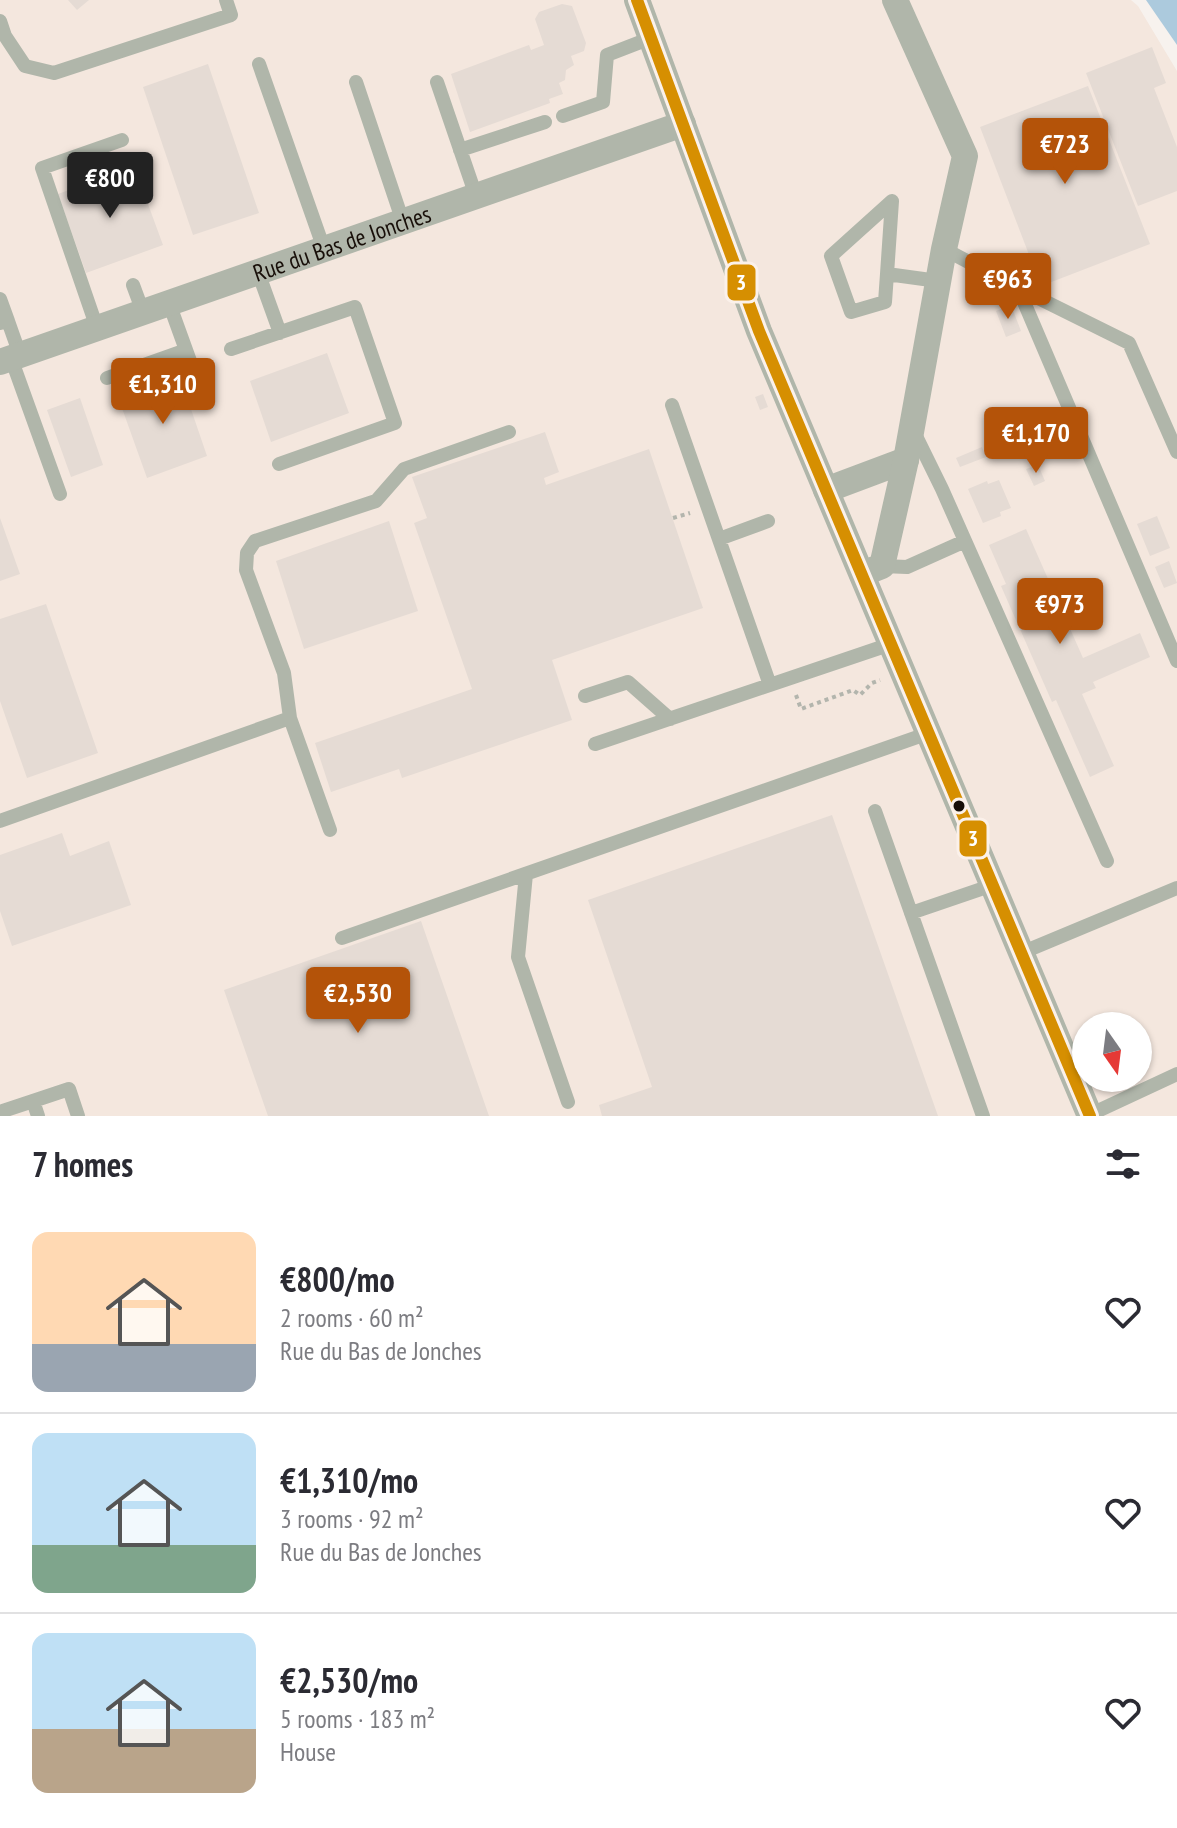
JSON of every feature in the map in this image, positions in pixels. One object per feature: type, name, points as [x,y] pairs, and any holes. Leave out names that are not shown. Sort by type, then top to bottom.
[{"type":"street","points":[[637,0],[759,331],[826,490],[872,570],[891,644],[1089,1115]]},
{"type":"street","points":[[872,570],[906,460],[944,249],[965,156],[895,0]]},
{"type":"street","name":"Rue du Bas de Jonches","points":[[10,358],[683,124]]},
{"type":"street","points":[[826,490],[906,460]]},
{"type":"lane","points":[[0,21],[5,36],[25,66],[54,73],[231,15],[226,0]]},
{"type":"lane","points":[[563,116],[603,102],[607,55],[651,38]]},
{"type":"lane","points":[[259,64],[324,249]]},
{"type":"lane","points":[[356,82],[403,222]]},
{"type":"lane","points":[[437,82],[476,196]]},
{"type":"lane","points":[[460,150],[545,122]]},
{"type":"lane","points":[[97,328],[42,168],[122,140]]},
{"type":"lane","points":[[892,201],[887,274],[885,302],[851,312],[831,256],[892,201]]},
{"type":"lane","points":[[944,249],[1129,343],[1177,452]]},
{"type":"lane","points":[[258,272],[280,333]]},
{"type":"lane","points":[[887,274],[938,281]]},
{"type":"lane","points":[[133,285],[143,312]]},
{"type":"lane","points":[[1018,288],[1177,661]]},
{"type":"lane","points":[[0,299],[10,358],[60,494]]},
{"type":"lane","points":[[169,303],[203,397]]},
{"type":"lane","points":[[231,349],[355,307],[395,423],[279,464]]},
{"type":"lane","points":[[107,378],[186,350]]},
{"type":"lane","points":[[672,405],[770,685]]},
{"type":"lane","points":[[912,428],[1107,861]]},
{"type":"lane","points":[[330,830],[290,718],[284,673],[246,570],[247,553],[255,541],[376,501],[404,469],[509,432]]},
{"type":"lane","points":[[719,539],[768,521]]},
{"type":"lane","points":[[872,570],[907,567],[965,541]]},
{"type":"lane","points":[[595,744],[891,644]]},
{"type":"lane","points":[[585,696],[628,682],[670,719]]},
{"type":"lane","points":[[0,821],[290,718]]},
{"type":"lane","points":[[342,938],[929,733]]},
{"type":"lane","points":[[875,811],[983,1116]]},
{"type":"lane","points":[[526,874],[518,957],[568,1102]]},
{"type":"lane","points":[[911,913],[993,885]]},
{"type":"lane","points":[[1021,953],[1177,888]]},
{"type":"lane","points":[[1089,1115],[1177,1074]]},
{"type":"lane","points":[[0,1112],[69,1089],[78,1116]]},
{"type":"lane","points":[[33,1101],[38,1116]]},
{"type":"path","points":[[793,686],[801,709],[853,690],[860,695],[872,683],[882,679]]},
{"type":"shaded area","points":[[0,0],[1131,0],[1138,6],[1177,71],[1177,1116],[0,1116]]},
{"type":"water","points":[[1146,0],[1177,0],[1177,45]]},
{"type":"building","points":[[68,0],[89,0],[77,10]]},
{"type":"building","points":[[562,4],[572,6],[586,43],[584,51],[571,56],[574,65],[566,70],[565,80],[559,83],[563,94],[549,99],[550,103],[470,132],[451,74],[529,45],[531,50],[544,45],[535,19],[539,12]]},
{"type":"building","points":[[1152,47],[1166,83],[1154,88],[1177,147],[1177,191],[1138,206],[1086,73]]},
{"type":"building","points":[[208,64],[259,213],[193,235],[143,87]]},
{"type":"building","points":[[1088,86],[1150,244],[1041,286],[980,127]]},
{"type":"building","points":[[134,166],[163,245],[86,273],[58,194]]},
{"type":"building","points":[[1011,305],[1021,331],[1006,337],[996,311]]},
{"type":"building","points":[[327,353],[349,413],[271,442],[250,381]]},
{"type":"building","points":[[179,374],[207,456],[147,478],[118,397]]},
{"type":"building","points":[[763,394],[768,407],[760,410],[755,397]]},
{"type":"building","points":[[80,398],[103,465],[71,477],[47,410]]},
{"type":"building","points":[[545,432],[559,472],[544,478],[546,485],[649,449],[703,608],[552,660],[572,720],[402,778],[399,769],[331,792],[315,743],[472,689],[414,523],[427,518],[412,477]]},
{"type":"building","points":[[982,447],[986,457],[960,467],[956,458]]},
{"type":"building","points":[[1038,465],[1045,481],[1034,486],[1026,469]]},
{"type":"building","points":[[999,480],[1011,508],[983,523],[968,489]]},
{"type":"building","points":[[1157,516],[1170,548],[1150,556],[1137,524]]},
{"type":"building","points":[[0,518],[20,574],[0,581]]},
{"type":"building","points":[[389,521],[418,611],[304,649],[276,561]]},
{"type":"building","points":[[1026,529],[1083,658],[1140,633],[1150,657],[1093,682],[1096,688],[1082,694],[1114,766],[1090,777],[1056,700],[1052,702],[1001,586],[1006,584],[989,545]]},
{"type":"building","points":[[1169,561],[1177,583],[1164,588],[1155,567]]},
{"type":"building","points":[[46,604],[98,753],[27,778],[0,701],[0,619]]},
{"type":"building","points":[[832,815],[938,1116],[602,1116],[599,1105],[652,1087],[588,900]]},
{"type":"building","points":[[62,833],[70,856],[109,841],[131,905],[12,946],[0,911],[0,855]]},
{"type":"building","points":[[421,921],[489,1116],[268,1116],[224,990]]},
{"type":"transit line","name":"3","points":[[637,0],[759,331],[1090,1116]]}]
